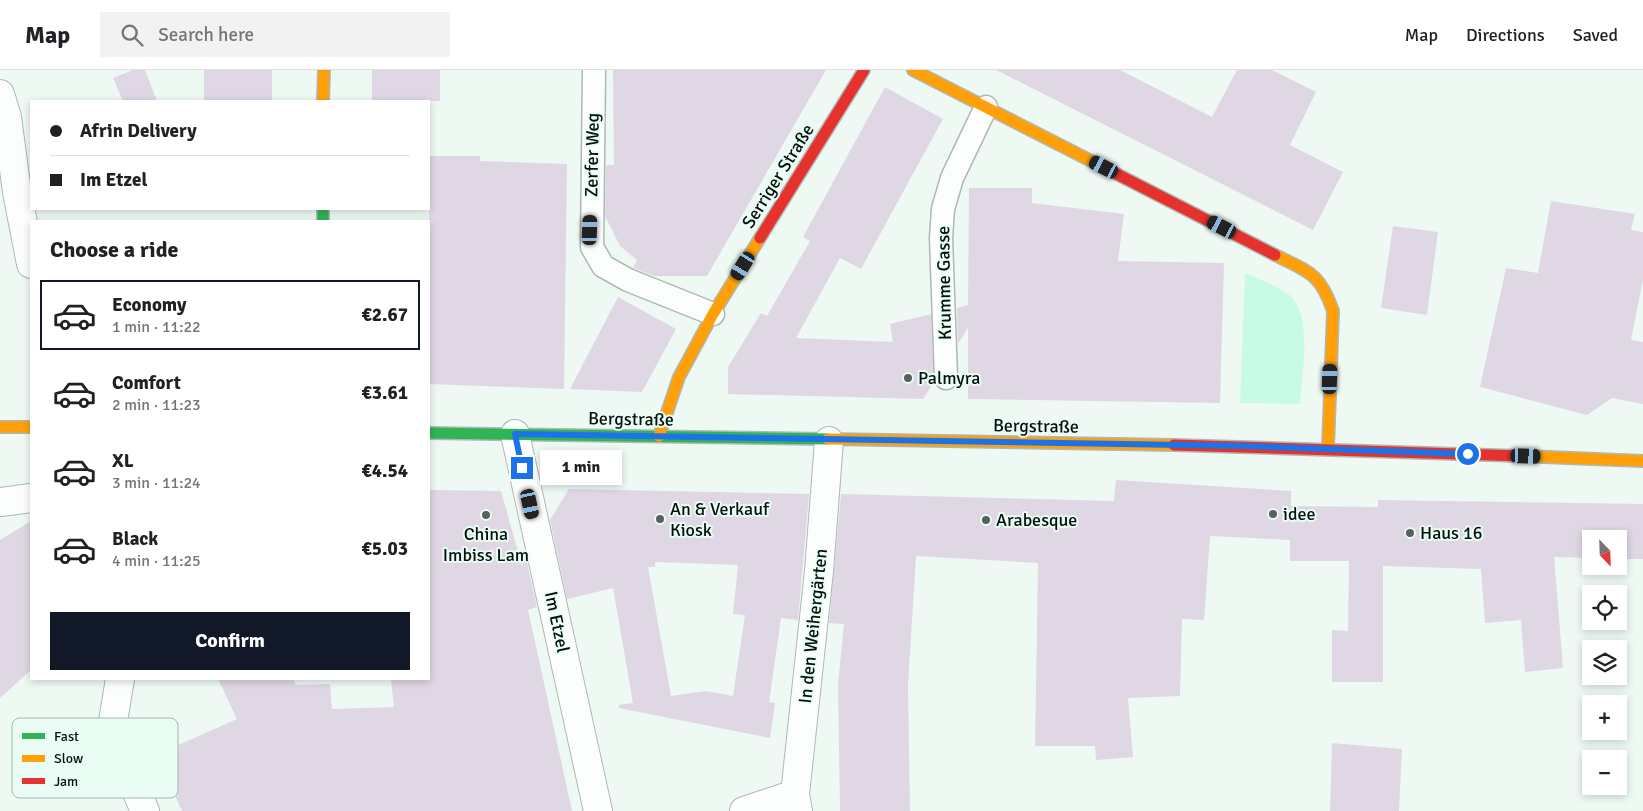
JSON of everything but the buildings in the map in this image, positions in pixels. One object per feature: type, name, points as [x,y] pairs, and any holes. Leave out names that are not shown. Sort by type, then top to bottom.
[{"type":"main road","points":[[324,70],[324,100]]},
{"type":"main road","name":"Serriger Straße","points":[[659,436],[679,377],[712,314],[864,70]]},
{"type":"main road","points":[[913,70],[1314,275],[1327,294],[1333,311],[1328,448]]},
{"type":"main road","points":[[0,427],[30,428]]},
{"type":"main road","name":"Bergstraße","points":[[430,433],[1328,448],[1643,461]]},
{"type":"street","points":[[0,94],[6,117],[17,192],[30,259]]},
{"type":"street","name":"Im Etzel","points":[[515,434],[598,811]]},
{"type":"street","name":"In den Weihergärten","points":[[797,802],[819,571],[829,441]]},
{"type":"street","points":[[0,502],[30,498]]},
{"type":"street","points":[[114,718],[120,680]]},
{"type":"street","points":[[139,798],[145,811]]},
{"type":"street","points":[[744,811],[797,802]]},
{"type":"lane","name":"Zerfer Weg","points":[[594,70],[592,247],[604,266],[628,280],[712,314]]},
{"type":"lane","name":"Krumme Gasse","points":[[946,378],[941,238],[943,209],[952,178],[986,107]]},
{"type":"green space","points":[[1245,273],[1287,293],[1295,302],[1301,314],[1304,329],[1304,361],[1300,404],[1240,403]]},
{"type":"traffic: fast","points":[[323,210],[323,220]]},
{"type":"traffic: fast","points":[[430,433],[828,439]]},
{"type":"traffic: slow","points":[[323,100],[324,70]]},
{"type":"traffic: slow","points":[[913,70],[1103,167]]},
{"type":"traffic: slow","points":[[659,436],[679,377],[713,314],[760,238]]},
{"type":"traffic: slow","points":[[1275,255],[1312,275],[1323,289],[1333,311],[1328,448]]},
{"type":"traffic: slow","points":[[0,427],[30,427]]},
{"type":"traffic: slow","points":[[828,439],[1174,445]]},
{"type":"traffic: slow","points":[[1521,456],[1643,461]]},
{"type":"traffic: jam","points":[[760,238],[864,70]]},
{"type":"traffic: jam","points":[[1103,167],[1275,255]]},
{"type":"traffic: jam","points":[[1174,445],[1521,456]]},
{"type":"place","name":"Palmyra","points":[[908,378]]},
{"type":"place","name":"idee","points":[[1273,514]]},
{"type":"place","name":"China Imbiss Lam","points":[[486,515]]},
{"type":"place","name":"An & Verkauf Kiosk","points":[[660,519]]},
{"type":"place","name":"Arabesque","points":[[986,520]]},
{"type":"place","name":"Haus 16","points":[[1410,533]]},
{"type":"route","points":[[522,468],[515,434],[829,441],[1242,446],[1468,454]]}]
